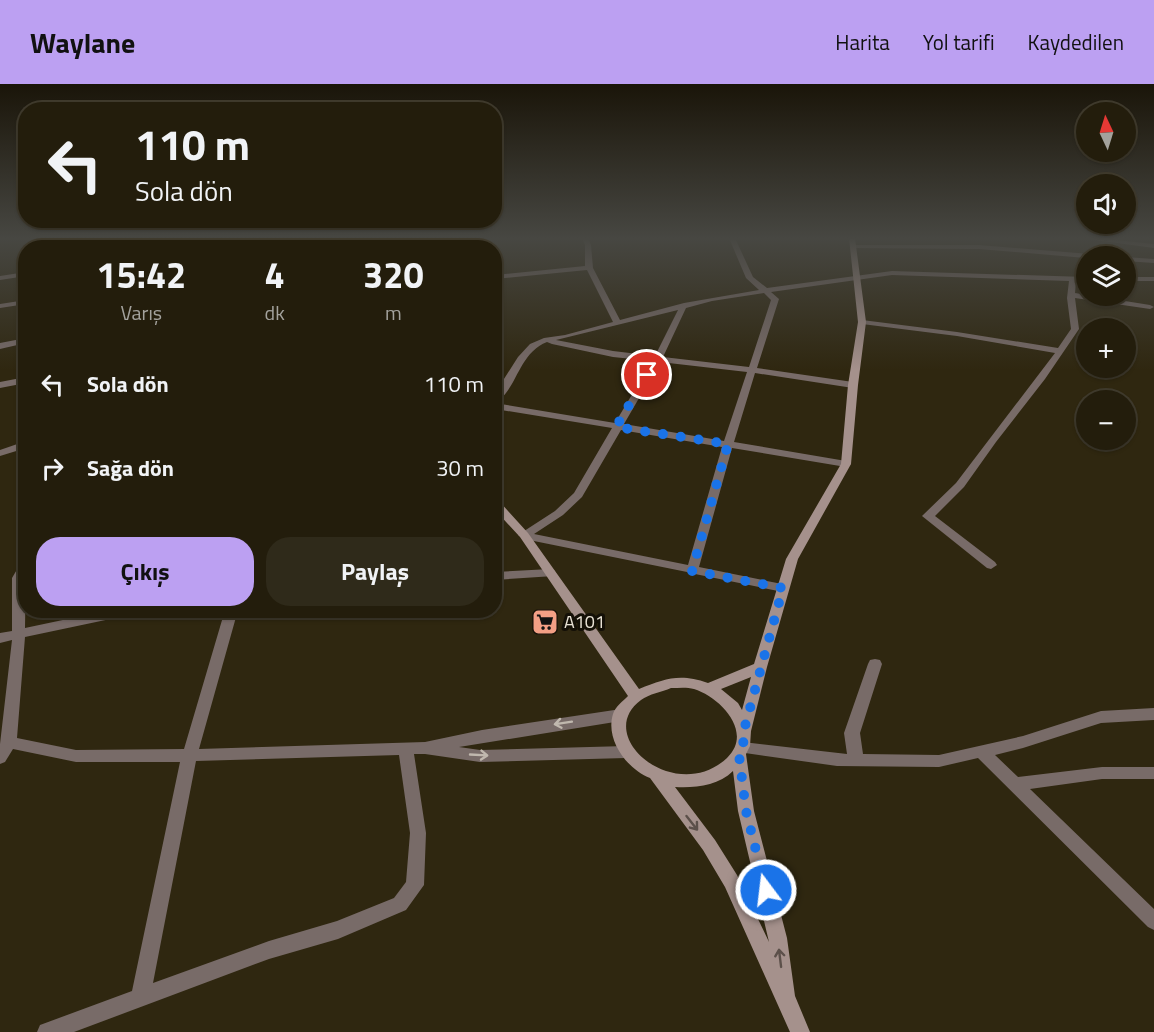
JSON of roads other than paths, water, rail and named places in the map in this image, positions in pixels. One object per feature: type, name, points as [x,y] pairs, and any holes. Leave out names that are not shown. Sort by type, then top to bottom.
[{"type":"main road","points":[[785,996],[778,938],[746,811],[741,752],[744,730],[760,667],[792,559],[846,464],[853,385],[862,321],[857,282]]},
{"type":"main road","points":[[502,511],[524,535],[635,695]]},
{"type":"main road","points":[[707,689],[760,667]]},
{"type":"main road","points":[[741,752],[734,763],[719,775],[699,781],[678,781],[657,776],[639,766],[626,752],[619,737],[618,721],[624,707],[635,695],[650,687],[670,683],[691,683],[727,700],[739,715],[744,730]]},
{"type":"main road","points":[[657,776],[709,845],[731,881],[800,1032]]},
{"type":"street","points":[[597,282],[617,323]]},
{"type":"street","points":[[692,571],[728,444],[754,370],[775,299],[755,282]]},
{"type":"street","points":[[502,390],[513,377],[522,355],[542,340],[565,337],[684,305],[819,282]]},
{"type":"street","points":[[991,565],[928,516],[960,485],[1075,329],[1073,282]]},
{"type":"street","points":[[1072,295],[1076,295]]},
{"type":"street","points":[[0,306],[18,303]]},
{"type":"street","points":[[1136,303],[1150,307]]},
{"type":"street","points":[[524,535],[559,513],[578,495],[658,358],[684,305]]},
{"type":"street","points":[[862,321],[1060,351]]},
{"type":"street","points":[[542,340],[613,354],[754,370],[853,385]]},
{"type":"street","points":[[0,346],[18,342]]},
{"type":"street","points":[[0,385],[18,382]]},
{"type":"street","points":[[502,407],[846,464]]},
{"type":"street","points":[[0,453],[18,447]]},
{"type":"street","points":[[524,535],[783,588]]},
{"type":"street","points":[[502,576],[550,573]]},
{"type":"street","points":[[0,758],[9,742],[20,618]]},
{"type":"street","points":[[0,638],[97,618]]},
{"type":"street","points":[[141,996],[189,757],[230,618]]},
{"type":"street","points":[[856,760],[852,733],[875,664]]},
{"type":"street","points":[[741,752],[837,760],[939,761],[1023,742],[1101,717],[1154,714]]},
{"type":"street","points":[[9,742],[76,756],[189,757],[406,749],[425,748],[482,735],[621,715]]},
{"type":"street","points":[[425,748],[480,756],[626,752]]},
{"type":"street","points":[[47,1032],[269,950],[338,930],[400,903],[415,885],[418,833],[406,749]]},
{"type":"street","points":[[981,752],[1154,921]]},
{"type":"street","points":[[1014,784],[1102,773],[1154,773]]},
{"type":"place","name":"A101","points":[[545,622]]}]
